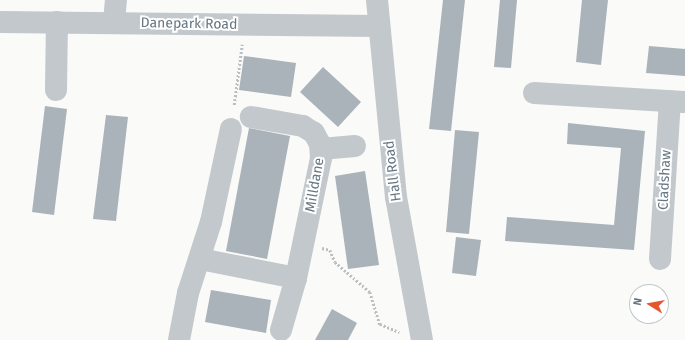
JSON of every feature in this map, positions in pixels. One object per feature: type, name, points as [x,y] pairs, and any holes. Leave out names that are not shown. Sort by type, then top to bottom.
[{"type":"street","points":[[114,22],[116,0]]},
{"type":"street","name":"Hall Road","points":[[377,0],[378,26],[396,197],[413,337]]},
{"type":"street","name":"Danepark Road","points":[[0,22],[114,22],[378,26]]},
{"type":"street","points":[[56,90],[57,22]]},
{"type":"street","name":"Cladshaw","points":[[534,92],[677,101],[660,259]]},
{"type":"street","name":"Milldane","points":[[251,117],[303,126],[314,133],[321,149],[296,278],[281,330]]},
{"type":"street","points":[[179,340],[188,293],[200,259],[230,130]]},
{"type":"street","points":[[321,149],[355,146]]},
{"type":"street","points":[[200,259],[296,278]]},
{"type":"path","points":[[230,130],[245,24]]},
{"type":"path","points":[[303,244],[330,250],[335,262],[370,292],[380,324],[413,337]]},
{"type":"building","points":[[443,0],[465,0],[451,131],[429,129]]},
{"type":"building","points":[[500,0],[517,0],[511,68],[494,67]]},
{"type":"building","points":[[582,0],[608,0],[601,65],[576,62]]},
{"type":"building","points":[[649,46],[685,49],[685,76],[646,73]]},
{"type":"building","points":[[244,56],[296,63],[291,97],[239,90]]},
{"type":"building","points":[[323,67],[361,102],[338,127],[300,92]]},
{"type":"building","points":[[45,106],[67,109],[54,215],[32,212]]},
{"type":"building","points":[[106,115],[128,117],[116,221],[93,219]]},
{"type":"building","points":[[568,123],[645,131],[634,250],[505,241],[507,217],[614,225],[621,148],[567,144]]},
{"type":"building","points":[[249,128],[290,136],[267,259],[226,251]]},
{"type":"building","points":[[455,130],[479,132],[469,234],[446,232]]},
{"type":"building","points":[[365,171],[379,265],[348,269],[335,176]]},
{"type":"building","points":[[456,237],[481,240],[476,276],[452,273]]},
{"type":"building","points":[[211,290],[271,300],[266,333],[205,322]]},
{"type":"building","points":[[332,309],[357,323],[348,340],[315,340]]}]
